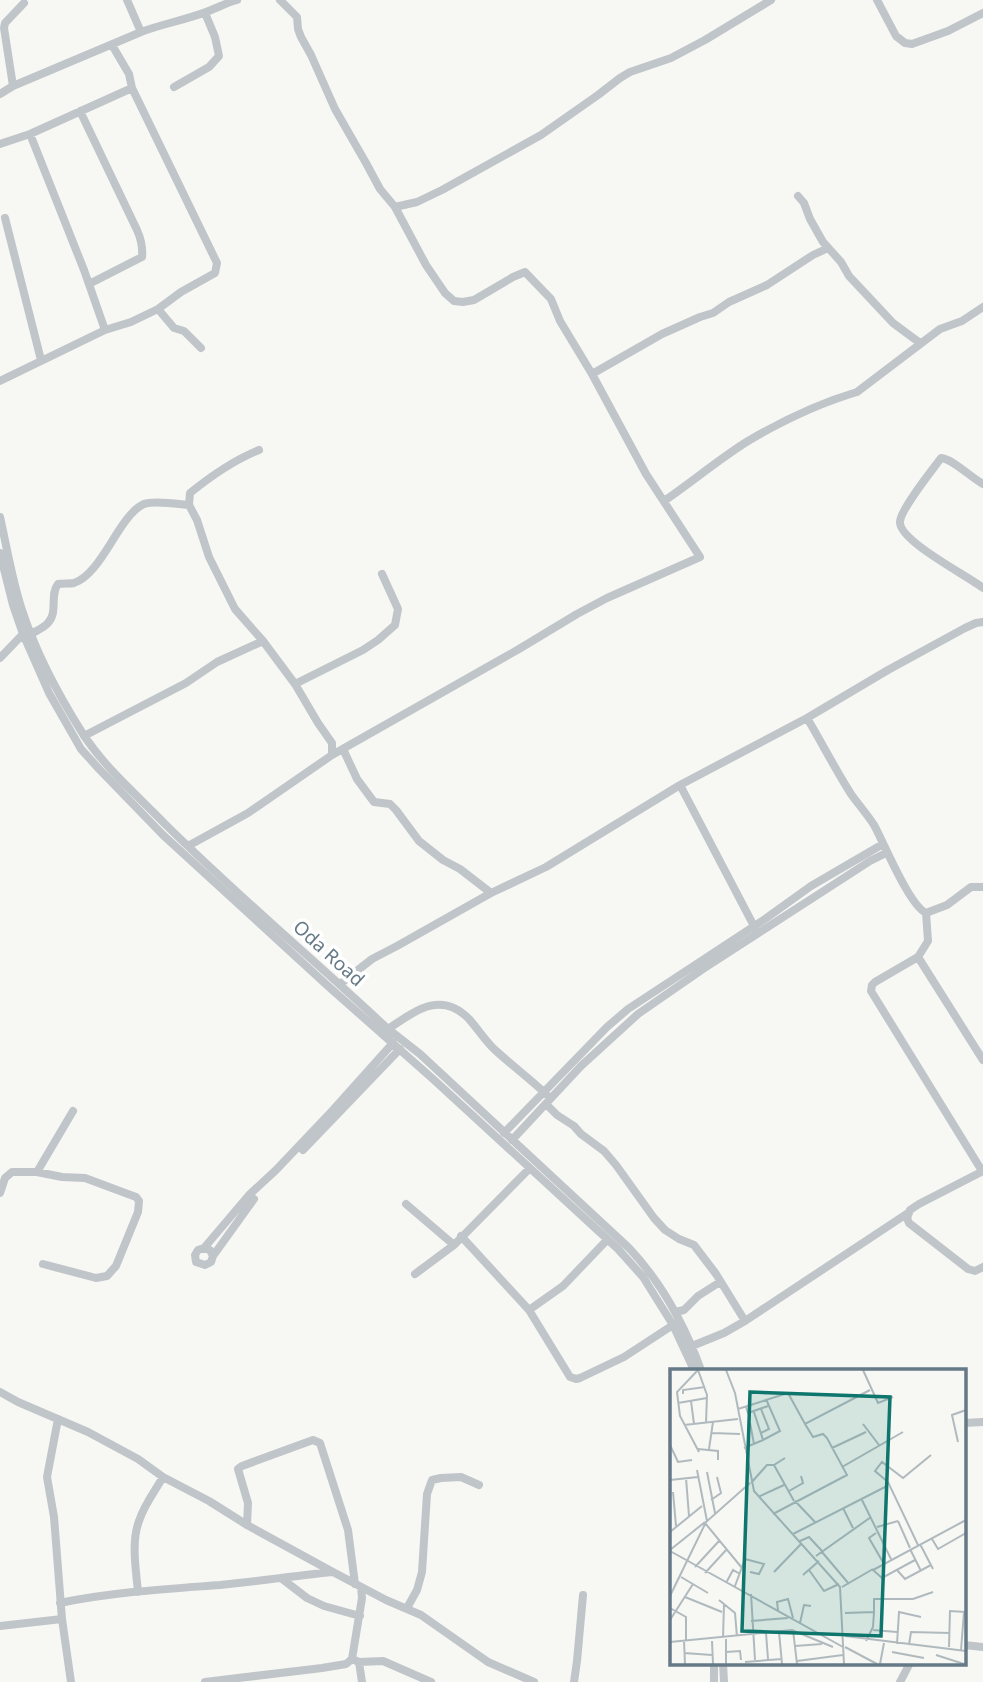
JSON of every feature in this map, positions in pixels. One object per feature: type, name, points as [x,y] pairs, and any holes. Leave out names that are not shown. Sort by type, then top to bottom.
[{"type":"street","points":[[128,0],[141,32]]},
{"type":"street","points":[[0,94],[141,32],[205,13],[237,0]]},
{"type":"street","points":[[188,846],[248,813],[332,755],[577,614],[701,557],[646,474],[560,320],[551,299],[525,272],[474,300],[454,301],[445,293],[426,265],[395,207],[380,189],[335,110],[301,37],[297,17],[280,0]]},
{"type":"street","points":[[395,207],[442,190],[541,135],[630,72],[671,58],[771,0]]},
{"type":"street","points":[[877,0],[896,36],[905,43],[912,44],[948,31],[983,13]]},
{"type":"street","points":[[13,86],[4,28],[5,23],[24,3]]},
{"type":"street","points":[[174,87],[209,67],[219,56],[205,13]]},
{"type":"street","points":[[0,381],[105,330],[131,322],[158,309],[215,273],[218,263],[132,88],[129,74],[112,45]]},
{"type":"street","points":[[0,144],[30,134],[132,88]]},
{"type":"street","points":[[80,111],[137,230],[142,252],[142,257],[89,284]]},
{"type":"street","points":[[30,134],[105,330]]},
{"type":"street","points":[[798,196],[828,248],[849,276],[893,323],[920,343]]},
{"type":"street","points":[[5,218],[41,360]]},
{"type":"street","points":[[592,374],[662,334],[713,313],[729,302],[767,285],[828,248]]},
{"type":"street","points":[[664,501],[748,442],[806,412],[858,392],[940,329],[962,321],[983,307]]},
{"type":"street","points":[[158,309],[174,328],[184,331],[201,348]]},
{"type":"street","points":[[259,450],[240,458],[201,484],[190,493],[188,505],[197,520],[209,557],[236,608],[295,684],[332,743],[332,755]]},
{"type":"street","points":[[983,484],[948,459],[941,458],[914,496],[900,522],[902,529],[917,544],[983,589]]},
{"type":"street","points":[[0,658],[27,634],[47,624],[52,616],[54,588],[58,584],[75,583],[90,572],[129,517],[139,508],[146,503],[188,505]]},
{"type":"street","name":"Oda Road","points":[[0,517],[27,634],[48,693],[81,748],[163,835],[328,987],[504,1133],[612,1231],[643,1263],[676,1312],[701,1369]]},
{"type":"street","name":"Oda Road","points":[[0,553],[13,605],[27,634],[84,736],[118,777],[188,846],[388,1029],[420,1054],[437,1076],[529,1169],[618,1249],[643,1277],[673,1325],[694,1369]]},
{"type":"street","points":[[295,684],[363,650],[395,625],[398,609],[391,599],[382,574]]},
{"type":"street","points":[[340,984],[372,959],[491,893],[545,867],[680,785],[807,718],[965,628],[983,622]]},
{"type":"street","points":[[84,736],[186,682],[217,662],[263,641]]},
{"type":"street","points":[[807,718],[852,795],[873,824],[920,910],[926,913],[947,905],[971,887],[983,887]]},
{"type":"street","points":[[343,749],[357,779],[374,802],[390,804],[419,841],[491,893]]},
{"type":"street","points":[[680,785],[756,930]]},
{"type":"street","points":[[504,1133],[547,1098],[643,1010],[756,930],[811,886],[884,848]]},
{"type":"street","points":[[692,1346],[745,1321],[919,1204],[983,1171],[871,991],[875,982],[918,957],[928,942],[926,913]]},
{"type":"street","points":[[512,1140],[607,1027],[637,1002],[756,930]]},
{"type":"street","points":[[918,957],[983,1060]]},
{"type":"street","points":[[637,1002],[643,1010]]},
{"type":"street","points":[[388,1029],[414,1012],[434,1004],[450,1005],[467,1017],[493,1047],[547,1098],[557,1115],[604,1151],[665,1230],[694,1245],[716,1274],[745,1321]]},
{"type":"street","points":[[266,1182],[211,1262],[199,1264],[195,1259],[196,1252],[204,1248],[249,1195],[266,1182],[320,1128],[396,1046]]},
{"type":"street","points":[[37,1172],[73,1111]]},
{"type":"street","points":[[415,1273],[454,1245],[529,1169]]},
{"type":"street","points":[[0,1193],[5,1178],[12,1172],[37,1172],[85,1178],[136,1197],[138,1212],[116,1266],[107,1276],[96,1278],[43,1264]]},
{"type":"street","points":[[406,1204],[454,1245]]},
{"type":"street","points":[[908,1213],[909,1223],[961,1264],[975,1271],[983,1268]]},
{"type":"street","points":[[461,1236],[529,1310],[570,1377],[576,1378],[624,1357],[673,1325]]},
{"type":"street","points":[[529,1310],[563,1286],[607,1240]]},
{"type":"street","points":[[204,1248],[211,1250],[213,1256]]},
{"type":"street","points":[[676,1312],[684,1310],[698,1296],[720,1282]]},
{"type":"street","points":[[0,1392],[88,1432],[138,1459],[163,1477],[247,1525],[375,1594],[421,1615],[488,1662],[534,1682]]},
{"type":"street","points":[[58,1419],[47,1476],[54,1517],[60,1603],[71,1682]]},
{"type":"street","points":[[965,1423],[983,1422]]},
{"type":"street","points":[[247,1525],[248,1503],[238,1469],[313,1440],[318,1441],[348,1530],[362,1598],[356,1660],[362,1682]]},
{"type":"street","points":[[138,1592],[138,1522],[163,1477]]},
{"type":"street","points":[[407,1608],[417,1590],[422,1572],[430,1483],[442,1478],[461,1477],[479,1485]]},
{"type":"street","points":[[60,1603],[138,1592],[333,1572]]},
{"type":"street","points":[[300,1592],[302,1575]]},
{"type":"street","points":[[281,1578],[307,1598],[324,1606],[360,1616]]},
{"type":"street","points":[[362,1598],[375,1594]]},
{"type":"street","points":[[574,1682],[583,1595]]},
{"type":"street","points":[[0,1626],[62,1619]]},
{"type":"street","points":[[965,1645],[983,1647]]},
{"type":"street","points":[[205,1682],[265,1678],[356,1660],[383,1661],[431,1682]]},
{"type":"street","points":[[714,1682],[715,1664]]},
{"type":"street","points":[[723,1664],[724,1682]]},
{"type":"street","points":[[900,1682],[909,1664]]}]
